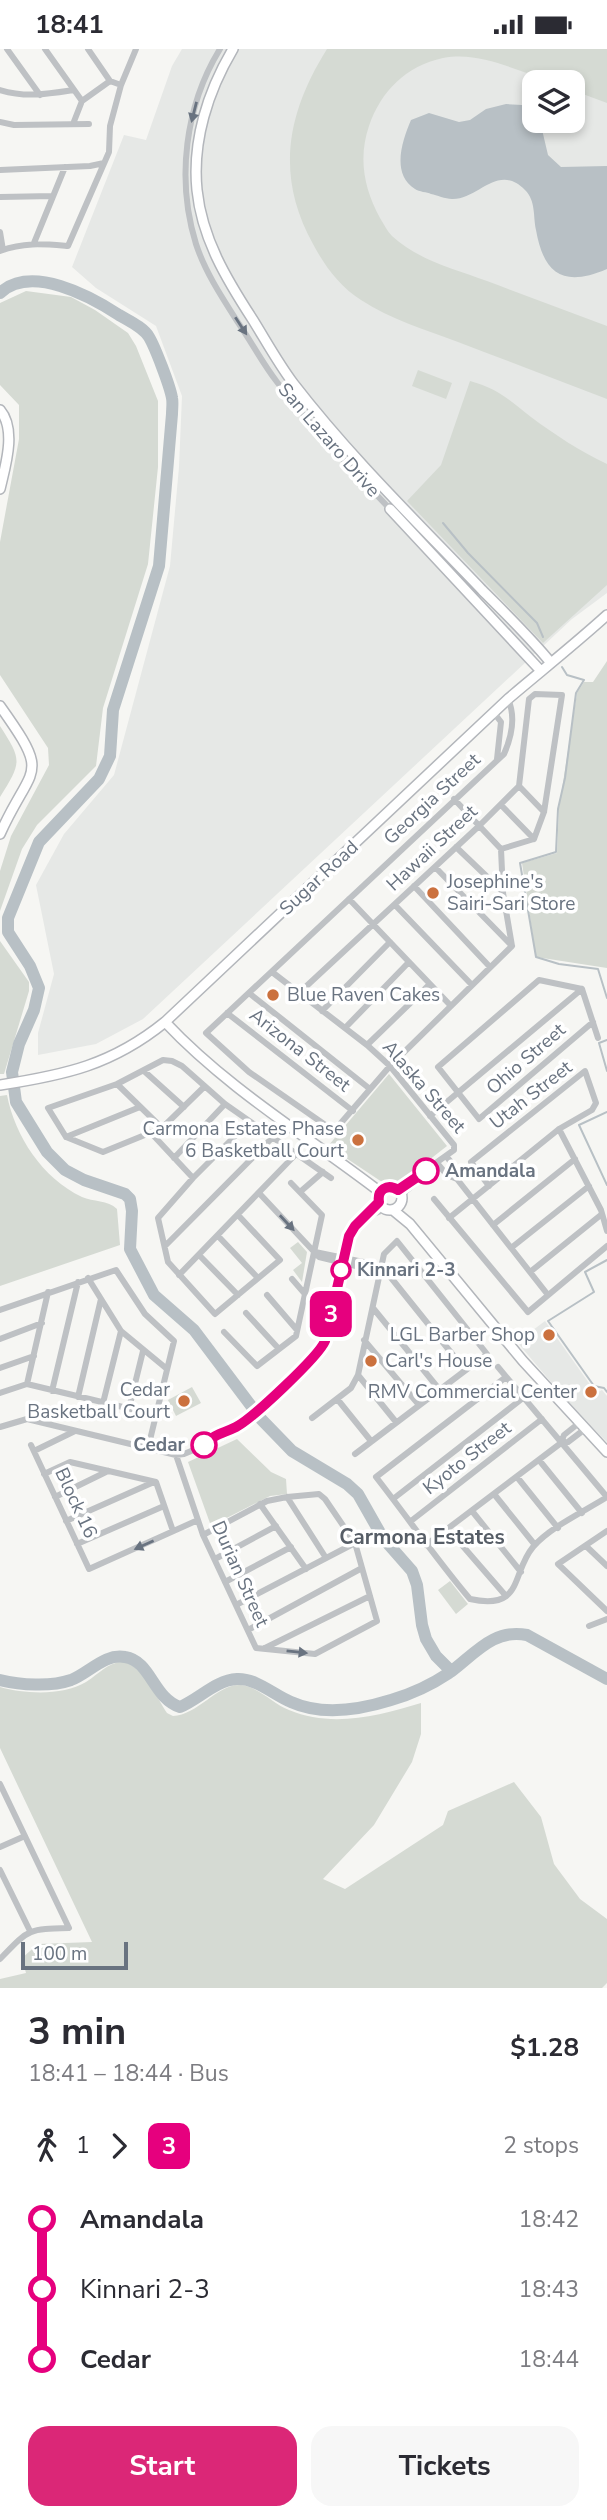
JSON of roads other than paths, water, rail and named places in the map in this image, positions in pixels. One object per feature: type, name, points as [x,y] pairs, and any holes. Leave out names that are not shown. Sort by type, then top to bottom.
[{"type":"main road","name":"San Lazaro Drive","points":[[233,49],[220,70],[209,98],[202,124],[197,169],[197,190],[202,218],[218,263],[293,382],[373,477],[551,663]]},
{"type":"main road","points":[[0,410],[7,422],[8,433],[0,489]]},
{"type":"main road","name":"San Lazaro Drive","points":[[390,509],[541,670]]},
{"type":"main road","name":"Sugar Road","points":[[0,1085],[95,1065],[141,1042],[508,699],[541,670],[562,656],[607,615]]},
{"type":"main road","points":[[0,706],[25,741],[33,768],[28,785],[0,834]]},
{"type":"main road","points":[[165,1022],[236,1088],[410,1224],[523,1361],[607,1452]]},
{"type":"main road","points":[[388,1187],[399,1192],[387,1204],[388,1187]]},
{"type":"street","points":[[7,49],[40,96]]},
{"type":"street","points":[[45,49],[82,101]]},
{"type":"street","points":[[88,49],[110,81],[121,85]]},
{"type":"street","name":"San Lazaro Drive","points":[[220,49],[209,67],[198,97],[188,145],[186,194],[197,246],[220,292],[275,379],[326,442],[390,509]]},
{"type":"street","points":[[0,232],[1,250],[34,243],[68,246],[109,152],[110,126],[134,50]]},
{"type":"street","points":[[74,124],[82,101],[110,81]]},
{"type":"street","points":[[0,90],[17,95],[40,96],[74,90]]},
{"type":"street","points":[[0,122],[14,125],[89,124]]},
{"type":"street","points":[[0,170],[104,163]]},
{"type":"street","points":[[34,243],[65,167]]},
{"type":"street","points":[[0,197],[53,196]]},
{"type":"street","points":[[534,839],[544,812],[562,695],[535,694],[529,699],[519,786],[544,812]]},
{"type":"street","points":[[499,737],[509,738],[513,726],[513,710],[508,699]]},
{"type":"street","name":"Georgia Street","points":[[494,713],[500,722],[497,759]]},
{"type":"street","name":"Georgia Street","points":[[353,1111],[338,1129],[331,1130],[249,1072],[206,1033],[504,754],[509,738]]},
{"type":"street","name":"Hawaii Street","points":[[299,993],[519,786]]},
{"type":"street","points":[[454,799],[501,849],[503,893],[512,946]]},
{"type":"street","points":[[501,805],[534,839]]},
{"type":"street","points":[[501,849],[534,839]]},
{"type":"street","points":[[456,847],[503,893]]},
{"type":"street","points":[[435,867],[512,946]]},
{"type":"street","points":[[414,887],[490,967]]},
{"type":"street","points":[[349,898],[451,1006]]},
{"type":"street","points":[[395,905],[472,985]]},
{"type":"street","points":[[322,1011],[390,942]]},
{"type":"street","points":[[353,1111],[390,1066],[512,946]]},
{"type":"street","points":[[345,1028],[409,963]]},
{"type":"street","name":"Alaska Street","points":[[272,972],[368,1045],[390,1066],[455,1147],[399,1192]]},
{"type":"street","points":[[458,1093],[438,1067],[539,980],[582,989]]},
{"type":"street","points":[[368,1045],[430,984]]},
{"type":"street","points":[[582,989],[598,1038]]},
{"type":"street","points":[[430,1116],[582,989]]},
{"type":"street","points":[[249,993],[370,1090]]},
{"type":"street","name":"Arizona Street","points":[[227,1013],[353,1111]]},
{"type":"street","name":"Ohio Street","points":[[458,1093],[479,1119],[593,1022]]},
{"type":"street","points":[[204,1087],[152,1135],[103,1152],[66,1137],[48,1108],[117,1084],[163,1060],[172,1061],[182,1066],[249,1122],[331,1178]]},
{"type":"street","name":"Utah Street","points":[[489,1186],[471,1163],[585,1070],[596,1103],[592,1110],[559,1129]]},
{"type":"street","points":[[144,1071],[184,1107]]},
{"type":"street","points":[[117,1084],[162,1128]]},
{"type":"street","points":[[174,1158],[226,1104]]},
{"type":"street","points":[[66,1137],[140,1107]]},
{"type":"street","points":[[238,1216],[280,1260],[215,1314],[168,1262],[158,1218],[193,1178],[249,1122]]},
{"type":"street","points":[[449,1217],[559,1129],[589,1185],[607,1231]]},
{"type":"street","points":[[152,1135],[193,1178]]},
{"type":"street","points":[[165,1246],[272,1138]]},
{"type":"street","points":[[179,1275],[296,1154]]},
{"type":"street","points":[[446,1156],[456,1167],[457,1179]]},
{"type":"street","points":[[493,1224],[575,1159]]},
{"type":"street","points":[[437,1163],[447,1175],[457,1179],[548,1295]]},
{"type":"street","points":[[300,1192],[323,1172]]},
{"type":"street","points":[[225,1332],[257,1366],[296,1336],[322,1215],[291,1183]]},
{"type":"street","points":[[511,1248],[589,1185]]},
{"type":"street","points":[[259,1193],[315,1252],[343,1260],[373,1264],[388,1274],[465,1370]]},
{"type":"street","points":[[434,1199],[527,1312],[607,1246]]},
{"type":"street","points":[[0,1427],[27,1419],[176,1455],[204,1445],[214,1435],[239,1425],[323,1347],[352,1231],[364,1218],[387,1204]]},
{"type":"street","points":[[530,1272],[602,1214]]},
{"type":"street","points":[[218,1236],[258,1278]]},
{"type":"street","points":[[312,1418],[351,1388],[358,1375],[384,1254],[397,1241],[486,1353],[355,1454]]},
{"type":"street","points":[[199,1255],[238,1295]]},
{"type":"street","points":[[0,1310],[116,1270],[145,1314],[174,1341],[148,1448]]},
{"type":"street","points":[[88,1278],[121,1331],[167,1369]]},
{"type":"street","points":[[292,1279],[304,1294]]},
{"type":"street","points":[[52,1391],[78,1282]]},
{"type":"street","points":[[27,1384],[48,1292]]},
{"type":"street","points":[[267,1295],[297,1330]]},
{"type":"street","points":[[78,1397],[101,1299]]},
{"type":"street","points":[[373,1308],[439,1389]]},
{"type":"street","points":[[246,1313],[279,1349]]},
{"type":"street","points":[[0,1339],[42,1323]]},
{"type":"street","points":[[103,1403],[121,1331]]},
{"type":"street","points":[[364,1340],[419,1405]]},
{"type":"street","points":[[129,1408],[143,1350]]},
{"type":"street","points":[[0,1368],[34,1356]]},
{"type":"street","points":[[498,1367],[607,1497],[536,1545],[521,1571],[517,1585],[506,1596],[480,1601],[470,1599],[376,1477],[506,1377]]},
{"type":"street","points":[[358,1375],[396,1422]]},
{"type":"street","points":[[0,1393],[27,1384],[156,1415]]},
{"type":"street","points":[[393,1499],[523,1398]]},
{"type":"street","points":[[338,1400],[371,1441]]},
{"type":"street","name":"Kyoto Street","points":[[411,1521],[541,1419]]},
{"type":"street","points":[[426,1545],[561,1443],[564,1435],[582,1426]]},
{"type":"street","name":"Block 16","points":[[75,1431],[32,1448],[89,1569],[173,1531]]},
{"type":"street","name":"Durian Street","points":[[176,1455],[203,1535],[256,1648],[315,1654],[377,1621],[355,1543],[325,1499],[319,1494],[286,1497]]},
{"type":"street","points":[[539,1460],[582,1513]]},
{"type":"street","points":[[44,1473],[70,1462],[156,1482]]},
{"type":"street","points":[[55,1497],[110,1471]]},
{"type":"street","points":[[517,1477],[558,1528]]},
{"type":"street","points":[[156,1482],[173,1531],[198,1520]]},
{"type":"street","points":[[66,1521],[156,1482]]},
{"type":"street","points":[[494,1494],[536,1545]]},
{"type":"street","points":[[203,1535],[260,1504],[286,1497],[326,1558]]},
{"type":"street","points":[[260,1504],[306,1569]]},
{"type":"street","points":[[77,1544],[164,1506]]},
{"type":"street","points":[[472,1511],[521,1571]]},
{"type":"street","points":[[215,1559],[276,1526]]},
{"type":"street","points":[[448,1529],[506,1596]]},
{"type":"street","points":[[607,1531],[558,1564],[607,1611]]},
{"type":"street","points":[[236,1605],[355,1543]]},
{"type":"street","points":[[586,1546],[607,1566]]},
{"type":"street","points":[[225,1582],[291,1547]]},
{"type":"street","points":[[248,1630],[362,1568]]},
{"type":"street","points":[[263,1649],[370,1596]]},
{"type":"street","points":[[589,1626],[607,1619]]},
{"type":"street","points":[[0,1784],[69,1928],[30,1931],[16,1941],[0,1959]]},
{"type":"street","points":[[0,1847],[25,1836]]},
{"type":"street","points":[[0,1870],[30,1931]]},
{"type":"waterway","points":[[0,293],[13,285],[44,282],[93,299],[135,325],[146,333],[152,342],[171,392],[172,402],[159,566],[113,710],[110,756],[99,779],[39,842],[8,918],[8,932],[30,966],[39,988],[12,1072],[16,1102],[47,1152],[65,1170],[84,1180],[125,1194],[130,1199],[130,1249],[154,1295],[194,1330],[261,1419],[292,1451],[347,1484],[358,1494],[383,1538],[412,1571],[426,1639],[436,1656],[451,1671]]},
{"type":"waterway","points":[[443,523],[468,553],[537,623],[543,637]]},
{"type":"waterway","points":[[562,667],[567,675],[584,680],[576,693],[565,778],[558,809],[556,852],[520,863],[536,957],[559,964],[598,969],[607,998]]},
{"type":"waterway","points":[[607,1040],[599,1043],[607,1071]]},
{"type":"waterway","points":[[607,1112],[579,1125],[607,1185]]},
{"type":"waterway","points":[[607,1260],[585,1272],[594,1292],[548,1321],[594,1386],[604,1388],[607,1392]]},
{"type":"waterway","points":[[0,1680],[36,1685],[54,1684],[78,1677],[111,1658],[125,1657],[141,1665],[164,1696],[180,1707],[215,1686],[229,1680],[244,1679],[303,1706],[328,1710],[353,1709],[379,1704],[414,1692],[449,1673],[494,1639],[515,1634],[527,1635],[607,1679]]},
{"type":"place","name":"Josephine's Sairi-Sari Store","points":[[433,893]]},
{"type":"place","name":"Blue Raven Cakes","points":[[273,995]]},
{"type":"place","name":"Carmona Estates Phase 6 Basketball Court","points":[[358,1140]]},
{"type":"place","name":"Amandala","points":[[426,1171]]},
{"type":"place","name":"Kinnari 2-3","points":[[341,1270]]},
{"type":"place","name":"LGL Barber Shop","points":[[549,1335]]},
{"type":"place","name":"Carl's House","points":[[371,1361]]},
{"type":"place","name":"RMV Commercial Center","points":[[591,1392]]},
{"type":"place","name":"Cedar Basketball Court","points":[[184,1401]]},
{"type":"place","name":"Cedar","points":[[204,1445]]},
{"type":"district","name":"Carmona Estates","points":[[422,1537]]}]
